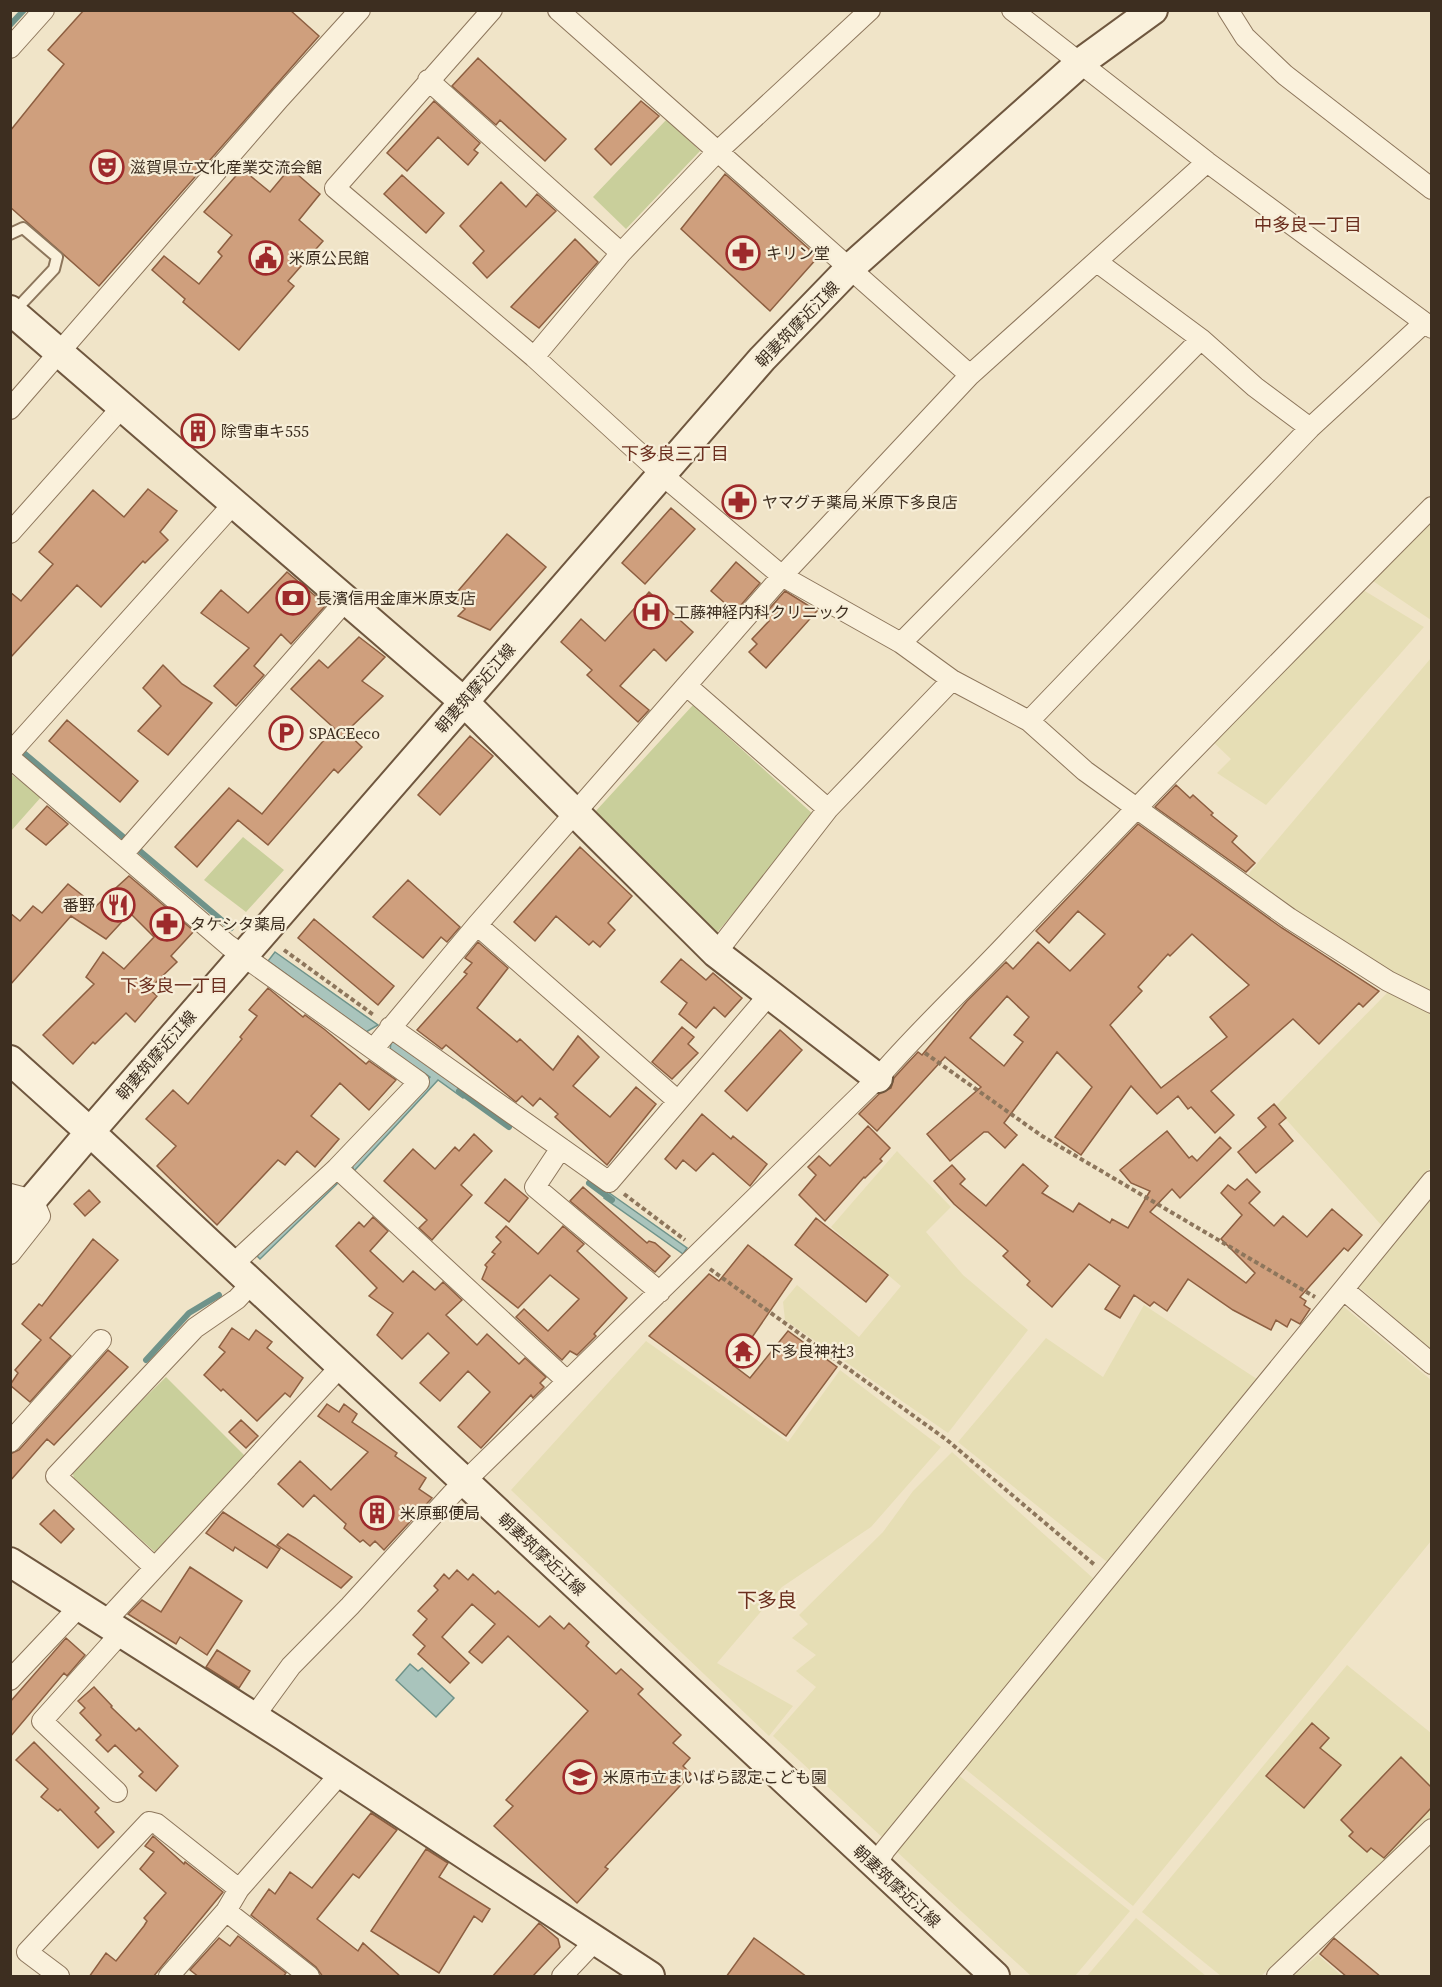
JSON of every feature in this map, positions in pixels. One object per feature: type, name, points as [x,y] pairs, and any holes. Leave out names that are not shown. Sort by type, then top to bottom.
[{"type":"main road","name":"朝妻筑摩近江線","points":[[995,1977],[90,1132],[660,473],[762,359],[850,268],[1080,63],[1153,10]]},
{"type":"main road","points":[[17,306],[61,352],[463,701],[716,953],[768,996],[878,1077]]},
{"type":"main road","points":[[10,1060],[90,1132],[22,1197],[10,1226]]},
{"type":"main road","points":[[10,1562],[341,1773],[650,1977]]},
{"type":"street","points":[[10,48],[44,10]]},
{"type":"street","points":[[10,409],[280,98],[360,10]]},
{"type":"street","points":[[492,10],[335,188],[534,357],[660,473],[782,576],[901,642],[952,680],[1029,721],[1085,771],[1208,857],[1289,918],[1388,981],[1431,1003]]},
{"type":"street","points":[[558,10],[970,375]]},
{"type":"street","points":[[534,357],[621,253],[717,152],[870,10]]},
{"type":"street","points":[[1012,10],[1208,162],[1428,326],[1310,428],[1029,721]]},
{"type":"street","points":[[1228,10],[1245,37],[1285,75],[1431,189]]},
{"type":"street","points":[[428,80],[621,253]]},
{"type":"street","points":[[382,1038],[477,925],[782,576],[970,375],[1208,162]]},
{"type":"street","points":[[1097,262],[1201,339],[1255,387],[1310,428]]},
{"type":"street","points":[[901,642],[1201,339]]},
{"type":"street","points":[[10,533],[123,406]]},
{"type":"street","points":[[235,502],[14,751],[129,847],[242,955],[382,1038],[556,1155],[609,1182],[768,996]]},
{"type":"street","points":[[253,1718],[291,1666],[465,1482],[878,1077],[909,1042],[954,1000],[1136,808],[1431,507]]},
{"type":"street","points":[[129,847],[347,599]]},
{"type":"street","points":[[716,953],[828,810],[952,680]]},
{"type":"street","points":[[687,686],[828,810]]},
{"type":"street","points":[[477,925],[678,1101]]},
{"type":"street","points":[[154,1567],[56,1476],[195,1328],[237,1299],[242,1274],[337,1168],[419,1082],[382,1038]]},
{"type":"street","points":[[556,1155],[535,1187],[660,1292]]},
{"type":"street","points":[[337,1168],[567,1381]]},
{"type":"street","points":[[875,1867],[885,1850],[1431,1181]]},
{"type":"street","points":[[10,1254],[40,1216],[22,1197]]},
{"type":"street","points":[[1344,1290],[1431,1364]]},
{"type":"street","points":[[10,1442],[101,1340]]},
{"type":"street","points":[[117,1792],[42,1721],[112,1628],[154,1567],[341,1366]]},
{"type":"street","points":[[10,1680],[79,1607]]},
{"type":"street","points":[[169,1977],[225,1911],[238,1889],[341,1773]]},
{"type":"street","points":[[59,1977],[27,1952],[149,1822],[157,1824],[238,1889]]},
{"type":"street","points":[[1277,1977],[1431,1829]]},
{"type":"street","points":[[225,1911],[309,1977]]},
{"type":"street","points":[[562,1977],[595,1941]]},
{"type":"lane","points":[[10,234],[23,228],[57,257],[54,269],[17,306]]},
{"type":"path","points":[[284,951],[382,1038]]},
{"type":"path","points":[[909,1042],[1003,1111],[1042,1136],[1329,1305]]},
{"type":"path","points":[[609,1182],[698,1255],[947,1440],[1108,1576]]},
{"type":"shaded area","points":[[1431,519],[1431,620],[1370,579]]},
{"type":"shaded area","points":[[1360,588],[1424,627],[1266,805],[1217,773],[1231,759],[1210,739]]},
{"type":"shaded area","points":[[1431,658],[1431,996],[1292,915],[1245,878]]},
{"type":"shaded area","points":[[1388,992],[1431,1010],[1431,1167],[1383,1227],[1275,1107]]},
{"type":"shaded area","points":[[897,1151],[951,1207],[926,1232],[963,1275],[1028,1330],[948,1433],[785,1320],[783,1302],[797,1285],[859,1337],[901,1286],[831,1227]]},
{"type":"shaded area","points":[[1431,1196],[1431,1350],[1359,1287]]},
{"type":"shaded area","points":[[1144,1305],[1260,1381],[1107,1562],[958,1442],[1046,1338],[1103,1377]]},
{"type":"shaded area","points":[[1343,1306],[1431,1380],[1431,1541],[1133,1906],[963,1767]]},
{"type":"shaded area","points":[[646,1341],[788,1442],[840,1370],[941,1447],[871,1527],[782,1587],[717,1663],[793,1706],[769,1736],[511,1490]]},
{"type":"shaded area","points":[[952,1452],[1094,1579],[883,1838],[773,1736],[816,1687],[796,1671],[816,1655],[792,1638],[808,1624],[799,1615],[883,1532],[913,1491]]},
{"type":"shaded area","points":[[1347,1665],[1431,1733],[1431,1816],[1411,1840],[1261,1976],[1221,1976],[1142,1912]]},
{"type":"shaded area","points":[[957,1774],[1130,1911],[1075,1976],[1031,1976],[894,1849]]},
{"type":"shaded area","points":[[1136,1918],[1206,1976],[1087,1976]]},
{"type":"shaded area","points":[[1318,1955],[1342,1976],[1293,1976]]},
{"type":"green space","points":[[667,119],[700,151],[626,229],[593,197]]},
{"type":"green space","points":[[693,705],[815,816],[715,935],[594,813]]},
{"type":"green space","points":[[12,775],[42,796],[11,831],[10,777]]},
{"type":"green space","points":[[243,837],[284,870],[246,912],[204,880]]},
{"type":"green space","points":[[166,1377],[246,1457],[156,1553],[74,1479],[72,1469]]},
{"type":"water","points":[[275,952],[378,1025],[366,1032],[268,961]]},
{"type":"water","points":[[392,1036],[468,1091],[463,1098],[438,1080],[354,1171],[350,1159],[430,1077],[390,1050]]},
{"type":"water","points":[[329,1182],[337,1184],[260,1259],[254,1253]]},
{"type":"water","points":[[608,1192],[687,1248],[683,1254],[604,1198]]},
{"type":"water","points":[[410,1664],[418,1671],[422,1668],[454,1698],[436,1717],[396,1680]]},
{"type":"building","name":"滋賀県立文化産業交流会館","points":[[84,10],[290,10],[319,36],[99,286],[10,207],[10,131],[64,64],[48,50]]},
{"type":"building","points":[[478,58],[566,139],[545,161],[500,120],[496,125],[452,86]]},
{"type":"building","points":[[434,101],[480,143],[474,150],[478,153],[468,165],[438,137],[407,171],[387,153]]},
{"type":"building","points":[[641,101],[659,116],[611,165],[595,149]]},
{"type":"building","name":"米原公民館","points":[[290,168],[320,194],[299,220],[323,241],[288,281],[294,286],[239,350],[183,302],[185,299],[152,270],[164,256],[199,284],[222,256],[218,252],[232,235],[204,212],[242,169],[270,192]]},
{"type":"building","points":[[725,174],[818,257],[770,311],[681,229]]},
{"type":"building","points":[[402,175],[444,213],[426,233],[384,194]]},
{"type":"building","points":[[501,182],[526,207],[537,194],[556,211],[487,278],[473,263],[484,251],[460,226]]},
{"type":"building","points":[[575,239],[598,262],[539,328],[511,307]]},
{"type":"building","points":[[148,489],[177,511],[160,532],[168,540],[145,563],[143,561],[101,607],[77,585],[10,658],[10,592],[21,601],[53,564],[39,552],[93,490],[124,517]]},
{"type":"building","points":[[671,508],[695,529],[645,584],[622,563]]},
{"type":"building","points":[[507,534],[546,567],[490,630],[458,616],[465,609],[452,598]]},
{"type":"building","points":[[736,562],[760,583],[735,612],[711,591]]},
{"type":"building","points":[[287,572],[326,605],[291,644],[281,634],[254,666],[264,675],[236,706],[214,686],[249,648],[201,613],[221,590],[248,613]]},
{"type":"building","points":[[785,591],[817,611],[766,668],[749,652],[757,644],[752,639],[769,621],[763,616]]},
{"type":"building","points":[[649,592],[693,632],[666,661],[654,649],[620,686],[649,710],[638,722],[587,675],[592,670],[561,642],[581,619],[605,641]]},
{"type":"building","points":[[359,637],[385,657],[362,681],[383,696],[346,732],[362,747],[338,773],[334,769],[268,845],[238,820],[197,867],[175,847],[229,788],[262,814],[334,728],[291,689],[319,660],[328,668]]},
{"type":"building","points":[[163,665],[182,684],[212,703],[168,755],[138,731],[161,706],[143,688]]},
{"type":"building","points":[[67,720],[138,781],[120,802],[49,741]]},
{"type":"building","points":[[470,736],[493,756],[440,815],[418,795]]},
{"type":"building","points":[[1176,785],[1190,798],[1193,795],[1213,813],[1211,815],[1237,836],[1232,842],[1255,863],[1246,872],[1155,807]]},
{"type":"building","points":[[47,806],[68,824],[46,845],[26,829]]},
{"type":"building","points":[[1138,824],[1282,928],[1379,991],[1363,1007],[1359,1003],[1319,1044],[1293,1019],[1211,1091],[1234,1115],[1215,1133],[1191,1107],[1188,1109],[1178,1096],[1157,1114],[1131,1086],[1081,1155],[1055,1137],[1092,1087],[1057,1052],[1004,1123],[1017,1135],[1005,1148],[988,1132],[984,1132],[950,1161],[927,1134],[981,1087],[945,1057],[877,1131],[859,1114],[879,1094],[891,1088],[894,1078],[903,1068],[918,1052],[922,1055],[967,1001],[1006,962],[1013,969],[1038,942],[1070,971],[1105,934],[1078,911],[1049,943],[1036,931]],"holes":[[[1192,934],[1249,985],[1210,1017],[1227,1037],[1161,1088],[1110,1025],[1142,991],[1138,987],[1168,954],[1170,956]],[[1007,996],[1029,1017],[1014,1035],[1023,1042],[1004,1066],[970,1038]]]},
{"type":"building","points":[[580,847],[632,896],[608,923],[615,930],[600,947],[593,941],[589,945],[556,916],[535,941],[514,922]]},
{"type":"building","points":[[129,876],[194,931],[171,956],[177,962],[149,989],[157,996],[135,1022],[126,1013],[95,1044],[93,1042],[73,1064],[43,1035],[94,984],[86,977],[103,952],[124,969],[154,937],[130,913],[106,939],[71,916],[10,985],[10,913],[20,921],[33,906],[42,913],[68,884],[96,906]]},
{"type":"building","points":[[408,880],[460,927],[447,942],[441,937],[423,958],[373,917]]},
{"type":"building","points":[[314,919],[394,986],[378,1005],[298,938]]},
{"type":"building","points":[[478,942],[508,968],[477,1008],[517,1042],[520,1039],[553,1070],[578,1036],[599,1057],[573,1086],[610,1117],[636,1087],[656,1104],[607,1165],[555,1117],[558,1114],[540,1098],[533,1106],[522,1096],[516,1102],[446,1045],[442,1049],[417,1030],[467,974],[464,972],[472,963],[465,958]]},
{"type":"building","points":[[681,959],[706,980],[713,973],[742,998],[725,1017],[714,1007],[696,1028],[679,1014],[687,1003],[661,982]]},
{"type":"building","points":[[268,988],[303,1017],[305,1015],[324,1029],[366,1064],[369,1061],[396,1080],[369,1110],[340,1083],[311,1116],[339,1139],[315,1167],[297,1151],[285,1165],[278,1160],[217,1225],[157,1166],[176,1146],[146,1119],[173,1090],[188,1104],[242,1039],[240,1037],[257,1016],[249,1010]]},
{"type":"building","points":[[682,1027],[694,1037],[688,1044],[698,1053],[672,1079],[652,1062]]},
{"type":"building","points":[[780,1030],[802,1050],[747,1111],[725,1091]]},
{"type":"building","points":[[1274,1104],[1286,1118],[1279,1124],[1293,1141],[1256,1173],[1238,1152],[1266,1127],[1258,1118]]},
{"type":"building","points":[[702,1114],[731,1139],[733,1136],[767,1164],[750,1186],[713,1153],[696,1171],[683,1160],[676,1169],[665,1159]]},
{"type":"building","points":[[868,1126],[890,1148],[880,1159],[882,1161],[864,1177],[825,1221],[799,1195],[816,1175],[808,1167],[819,1156],[830,1166]]},
{"type":"building","points":[[1167,1131],[1189,1158],[1192,1156],[1197,1161],[1220,1137],[1231,1148],[1180,1198],[1172,1189],[1150,1212],[1246,1283],[1255,1273],[1221,1239],[1242,1215],[1221,1193],[1228,1185],[1235,1190],[1247,1179],[1260,1192],[1249,1203],[1274,1226],[1283,1216],[1307,1237],[1332,1209],[1362,1235],[1348,1251],[1344,1248],[1300,1297],[1306,1301],[1304,1305],[1310,1309],[1300,1324],[1291,1319],[1287,1327],[1276,1320],[1271,1330],[1233,1310],[1188,1279],[1167,1311],[1154,1302],[1150,1306],[1134,1295],[1120,1318],[1105,1309],[1120,1286],[1089,1264],[1052,1307],[1027,1285],[1030,1281],[1003,1256],[1008,1251],[954,1204],[934,1181],[952,1165],[965,1179],[960,1184],[986,1206],[1023,1164],[1048,1186],[1042,1193],[1073,1212],[1079,1203],[1110,1223],[1112,1219],[1128,1228],[1150,1191],[1131,1183],[1120,1170]]},
{"type":"building","points":[[474,1134],[492,1151],[461,1185],[472,1195],[432,1240],[419,1228],[427,1220],[384,1181],[413,1149],[435,1169],[455,1147],[459,1151]]},
{"type":"building","points":[[505,1179],[528,1198],[509,1222],[485,1203]]},
{"type":"building","points":[[583,1187],[647,1243],[649,1241],[655,1243],[670,1256],[655,1272],[570,1201]]},
{"type":"building","points":[[89,1190],[100,1202],[85,1216],[74,1204]]},
{"type":"building","points":[[373,1217],[388,1231],[370,1251],[403,1282],[413,1271],[435,1290],[443,1282],[462,1300],[446,1315],[477,1345],[487,1334],[519,1364],[525,1358],[546,1377],[540,1383],[544,1387],[533,1398],[531,1395],[481,1448],[458,1427],[490,1392],[468,1371],[440,1401],[420,1383],[449,1353],[428,1333],[402,1359],[377,1335],[393,1313],[369,1296],[377,1288],[336,1246],[359,1222],[364,1227]]},
{"type":"building","points":[[816,1218],[888,1275],[866,1302],[795,1245]]},
{"type":"building","points":[[506,1226],[538,1254],[563,1226],[584,1244],[577,1251],[627,1298],[577,1355],[570,1351],[562,1360],[516,1317],[524,1309],[548,1331],[579,1299],[550,1275],[518,1308],[482,1279],[487,1267],[485,1265],[495,1254],[492,1252],[501,1242],[496,1237]]},
{"type":"building","points":[[93,1239],[118,1260],[50,1338],[71,1356],[30,1402],[10,1385],[18,1373],[15,1370],[41,1340],[22,1324],[39,1304],[42,1306]]},
{"type":"building","name":"下多良神社3","points":[[748,1245],[792,1279],[733,1365],[750,1378],[788,1331],[837,1367],[786,1436],[649,1336],[709,1274],[719,1281]]},
{"type":"building","points":[[232,1328],[249,1340],[256,1330],[272,1342],[267,1348],[303,1378],[290,1397],[285,1393],[257,1421],[223,1389],[221,1391],[204,1375],[225,1352],[219,1347]]},
{"type":"building","points":[[108,1350],[128,1367],[54,1445],[47,1439],[10,1481],[10,1454],[19,1450]]},
{"type":"building","name":"米原郵便局","points":[[327,1404],[339,1412],[344,1404],[357,1414],[352,1422],[397,1453],[395,1456],[426,1478],[419,1489],[432,1498],[384,1550],[375,1541],[370,1546],[363,1540],[360,1542],[344,1528],[346,1524],[314,1495],[303,1507],[278,1484],[300,1461],[331,1490],[368,1452],[318,1416]]},
{"type":"building","points":[[241,1420],[258,1436],[246,1448],[229,1432]]},
{"type":"building","points":[[54,1510],[74,1529],[61,1543],[40,1524]]},
{"type":"building","points":[[223,1512],[280,1549],[267,1568],[235,1547],[233,1551],[206,1533]]},
{"type":"building","points":[[288,1534],[352,1577],[341,1588],[277,1545]]},
{"type":"building","points":[[190,1567],[242,1601],[207,1655],[180,1637],[176,1644],[128,1614],[142,1600],[161,1612]]},
{"type":"building","points":[[457,1570],[468,1580],[473,1574],[495,1594],[498,1591],[539,1627],[550,1616],[564,1629],[569,1623],[589,1642],[586,1646],[616,1674],[621,1669],[643,1689],[638,1694],[681,1735],[673,1743],[690,1758],[683,1766],[691,1774],[605,1867],[608,1869],[577,1903],[494,1826],[513,1806],[506,1800],[588,1711],[508,1636],[482,1663],[469,1652],[495,1624],[472,1604],[442,1637],[469,1663],[450,1683],[418,1654],[425,1646],[413,1635],[427,1619],[418,1611],[438,1590],[434,1586],[444,1574],[449,1579]]},
{"type":"building","points":[[66,1638],[85,1655],[67,1676],[64,1673],[10,1737],[10,1702]]},
{"type":"building","points":[[217,1650],[250,1671],[239,1688],[206,1667]]},
{"type":"building","points":[[94,1687],[136,1731],[139,1728],[178,1766],[156,1791],[139,1776],[143,1772],[115,1745],[108,1752],[96,1740],[101,1735],[80,1713],[85,1708],[78,1701]]},
{"type":"building","points":[[1312,1723],[1329,1738],[1320,1748],[1341,1765],[1304,1808],[1266,1776]]},
{"type":"building","points":[[34,1742],[99,1808],[95,1812],[114,1832],[98,1848],[60,1809],[58,1811],[41,1797],[48,1789],[16,1760]]},
{"type":"building","points":[[1401,1757],[1431,1787],[1431,1808],[1384,1858],[1371,1848],[1367,1852],[1349,1836],[1353,1832],[1341,1820]]},
{"type":"building","points":[[371,1813],[397,1830],[359,1878],[353,1874],[317,1919],[358,1951],[363,1943],[401,1977],[323,1977],[316,1967],[251,1915],[269,1889],[275,1894],[290,1872],[312,1888]]},
{"type":"building","points":[[153,1836],[184,1864],[185,1862],[223,1892],[153,1977],[89,1977],[106,1953],[116,1961],[144,1926],[147,1921],[144,1918],[166,1893],[140,1869],[154,1852],[145,1846]]},
{"type":"building","points":[[426,1849],[448,1863],[439,1877],[490,1909],[482,1922],[474,1916],[439,1973],[371,1931]]},
{"type":"building","points":[[539,1923],[558,1939],[560,1947],[532,1977],[492,1977]]},
{"type":"building","points":[[238,1936],[286,1973],[283,1977],[199,1977],[190,1970],[219,1938],[230,1946]]},
{"type":"building","points":[[754,1938],[807,1977],[726,1977]]},
{"type":"building","points":[[1334,1938],[1381,1977],[1347,1977],[1320,1954]]},
{"type":"waterway","points":[[10,25],[24,10]]},
{"type":"waterway","points":[[18,748],[231,928]]},
{"type":"waterway","points":[[459,1091],[509,1127]]},
{"type":"waterway","points":[[589,1183],[612,1200]]},
{"type":"waterway","points":[[146,1360],[189,1313],[219,1295]]},
{"type":"place","name":"滋賀県立文化産業交流会館","points":[[107,167]]},
{"type":"place","name":"キリン堂","points":[[743,253]]},
{"type":"place","name":"米原公民館","points":[[266,258]]},
{"type":"place","name":"除雪車キ555","points":[[198,431]]},
{"type":"place","name":"ヤマグチ薬局 米原下多良店","points":[[739,502]]},
{"type":"place","name":"長濱信用金庫米原支店","points":[[293,598]]},
{"type":"place","name":"工藤神経内科クリニック","points":[[651,612]]},
{"type":"place","name":"SPACEeco","points":[[286,733]]},
{"type":"place","name":"番野","points":[[118,905]]},
{"type":"place","name":"タケシタ薬局","points":[[167,924]]},
{"type":"place","name":"下多良神社3","points":[[743,1351]]},
{"type":"place","name":"米原郵便局","points":[[377,1513]]},
{"type":"place","name":"米原市立まいばら認定こども園","points":[[580,1777]]},
{"type":"district","name":"中多良一丁目","points":[[1308,225]]},
{"type":"district","name":"下多良三丁目","points":[[675,454]]},
{"type":"district","name":"下多良一丁目","points":[[174,986]]},
{"type":"district","name":"下多良","points":[[767,1600]]}]
